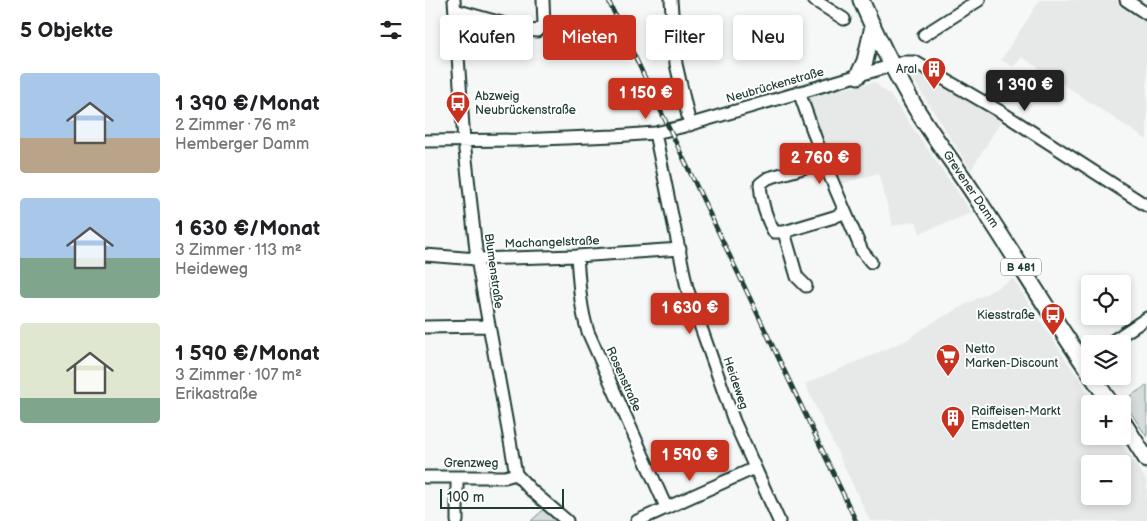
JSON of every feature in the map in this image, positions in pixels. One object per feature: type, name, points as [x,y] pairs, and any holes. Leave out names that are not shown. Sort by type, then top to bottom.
[{"type":"main road","name":"Grevener Damm","points":[[861,0],[913,103],[978,199],[1039,296],[1081,355]]},
{"type":"main road","points":[[858,76],[865,61],[873,26]]},
{"type":"main road","points":[[1131,435],[1147,460]]},
{"type":"street","points":[[455,5],[527,30],[537,31],[543,25],[543,0]]},
{"type":"street","points":[[671,0],[676,64],[690,124]]},
{"type":"street","points":[[814,0],[844,19]]},
{"type":"street","points":[[923,35],[979,0]]},
{"type":"street","points":[[1126,0],[1147,14]]},
{"type":"street","name":"Blumenstraße","points":[[455,5],[464,140],[477,259],[516,474]]},
{"type":"street","name":"Neubrückenstraße","points":[[425,141],[549,139],[655,133],[904,62],[915,62],[1001,112],[1147,206]]},
{"type":"street","points":[[799,92],[824,162],[845,212],[862,251],[871,262]]},
{"type":"street","name":"Heideweg","points":[[655,133],[687,288],[735,421],[779,521]]},
{"type":"street","points":[[824,162],[769,178],[760,184],[760,193],[769,223],[774,232],[784,232],[845,212]]},
{"type":"street","points":[[784,232],[797,277],[807,286]]},
{"type":"street","name":"Machangelstraße","points":[[425,255],[477,259],[577,256],[680,249]]},
{"type":"street","name":"Rosenstraße","points":[[577,256],[581,300],[588,332],[666,508]]},
{"type":"street","points":[[1122,335],[1147,318]]},
{"type":"street","points":[[425,327],[488,326]]},
{"type":"street","points":[[637,521],[755,468]]},
{"type":"street","points":[[516,474],[532,492],[567,521]]},
{"type":"street","name":"Grenzweg","points":[[425,477],[505,477],[516,474]]},
{"type":"street","points":[[457,477],[457,521]]},
{"type":"shaded area","points":[[1040,0],[1116,0],[1147,20],[1147,140],[1022,57],[1013,67],[1001,60]]},
{"type":"shaded area","points":[[917,71],[1003,118],[971,170],[911,76]]},
{"type":"shaded area","points":[[874,82],[890,95],[972,213],[920,233],[917,223],[914,221],[893,226],[878,173],[840,184],[807,97]]},
{"type":"shaded area","points":[[1013,279],[1089,395],[1081,395],[1081,445],[1122,445],[1129,455],[1081,455],[1081,505],[1131,505],[1131,458],[1147,481],[1147,521],[870,521],[805,384],[907,340],[932,323]]},
{"type":"shaded area","points":[[1147,385],[1147,437],[1131,413],[1131,396]]},
{"type":"shaded area","points":[[543,510],[556,521],[531,521]]},
{"type":"railway","points":[[608,0],[856,521]]},
{"type":"place","name":"Aral","points":[[934,90]]},
{"type":"place","name":"Abzweig Neubrückenstraße","points":[[458,124]]},
{"type":"place","name":"Kiesstraße","points":[[1053,336]]},
{"type":"place","name":"Netto Marken-Discount","points":[[948,377]]},
{"type":"place","name":"Raiffeisen-Markt Emsdetten","points":[[953,439]]}]
